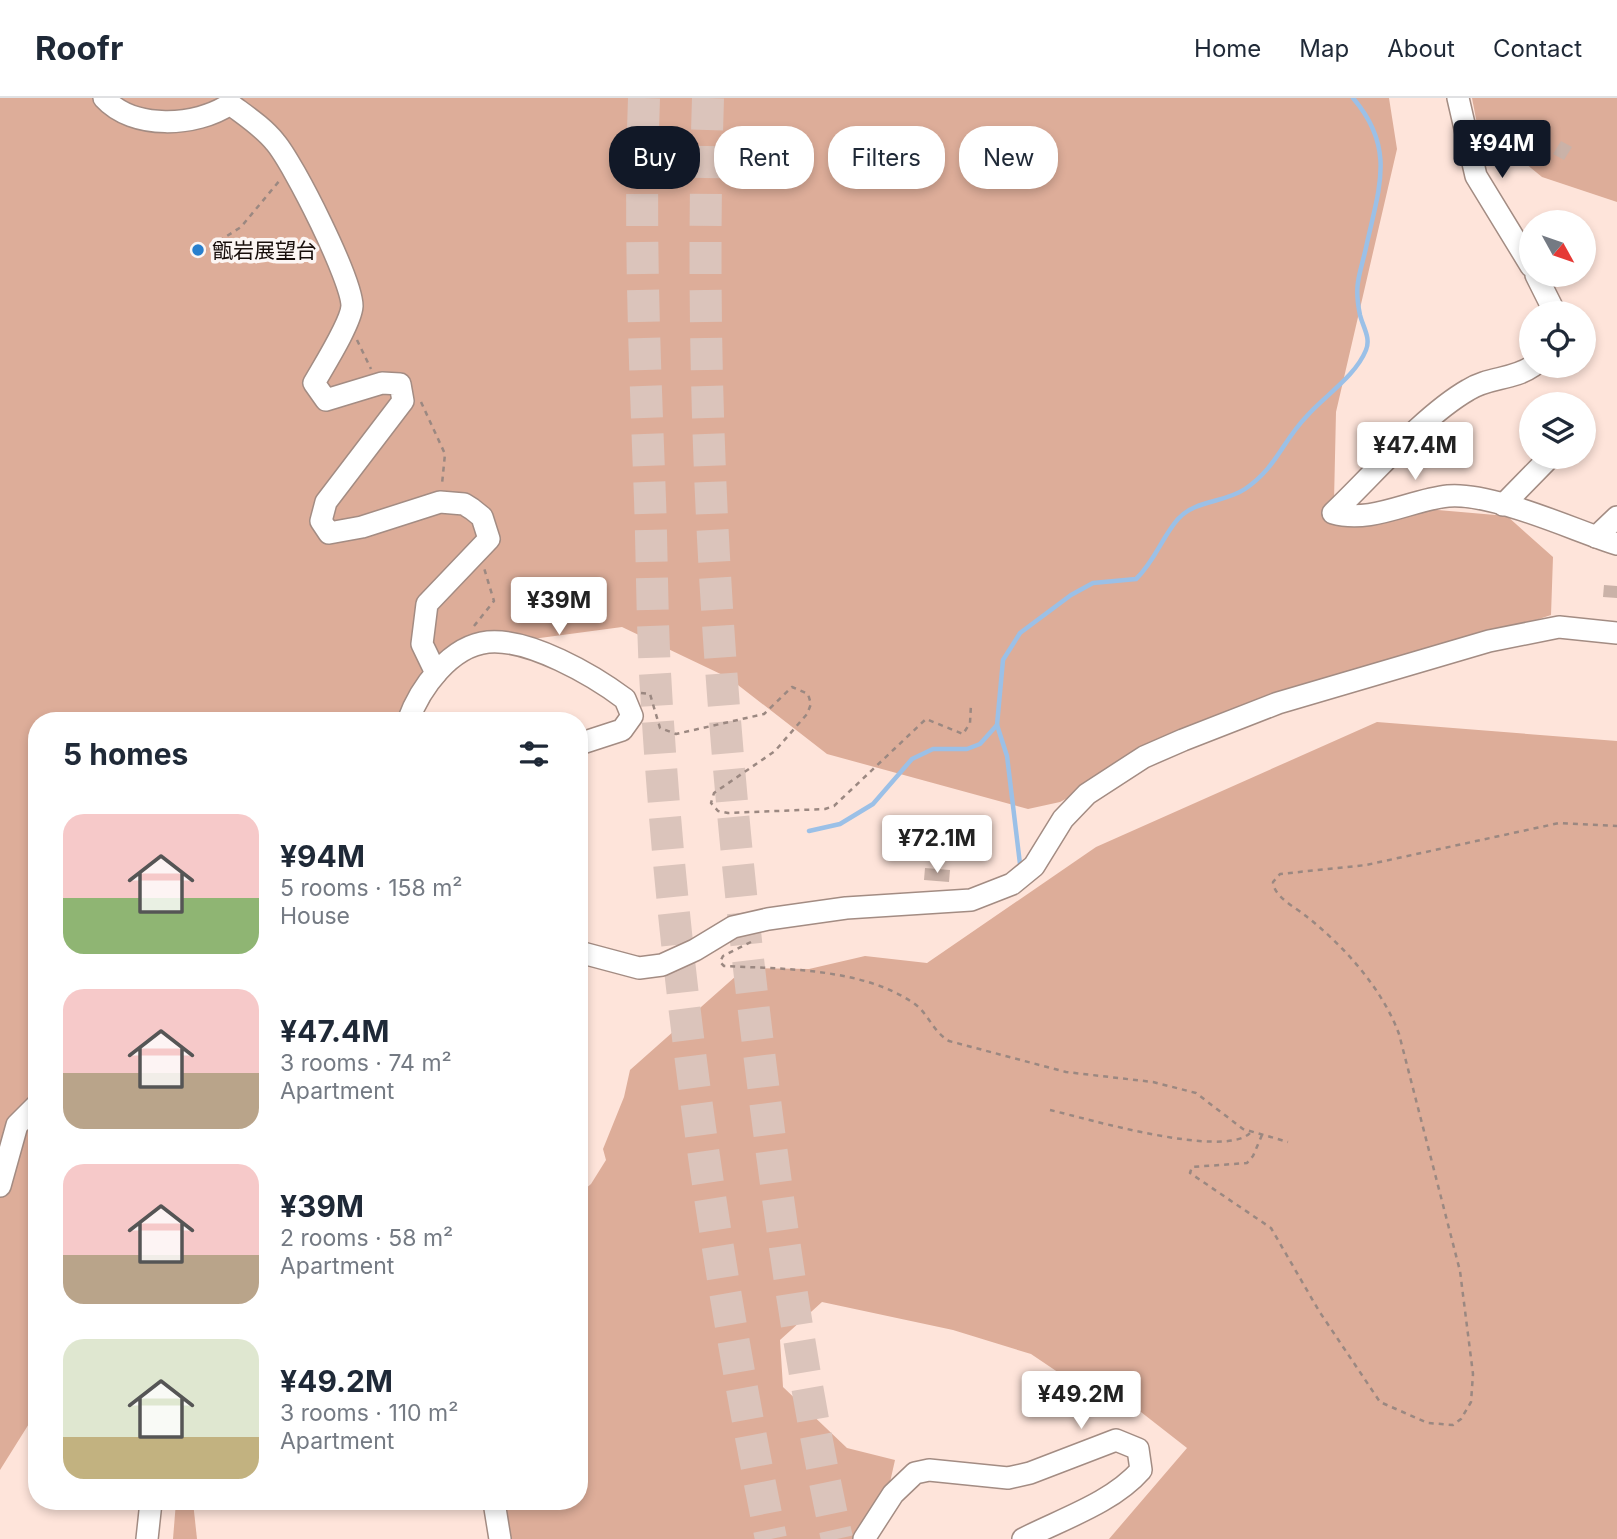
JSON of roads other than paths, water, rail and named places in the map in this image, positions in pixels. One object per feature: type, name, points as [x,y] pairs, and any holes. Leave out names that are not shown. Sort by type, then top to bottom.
[{"type":"street","points":[[104,98],[128,117],[167,121],[216,114],[230,104],[262,127],[291,166],[333,248],[352,307],[335,346],[314,383],[326,400],[382,383],[400,384],[403,401],[326,502],[321,522],[329,533],[362,527],[440,502],[464,503],[482,517],[489,540],[427,604],[422,644],[436,673]]},
{"type":"street","points":[[1458,98],[1476,176],[1519,247]]},
{"type":"street","points":[[1519,374],[1468,389],[1418,430],[1334,513],[1350,518],[1450,496],[1503,505],[1617,544]]},
{"type":"street","points":[[1503,505],[1538,469]]},
{"type":"street","points":[[1596,537],[1617,517]]},
{"type":"street","points":[[588,954],[639,968],[662,965],[695,950],[733,927],[768,919],[846,908],[971,900],[1012,884],[1034,866],[1063,819],[1087,794],[1144,757],[1182,740],[1278,703],[1489,641],[1559,627],[1617,633]]},
{"type":"street","points":[[411,712],[416,699],[436,673],[471,647],[490,642],[543,653],[620,695],[631,707],[632,716],[628,724],[622,730],[588,741]]},
{"type":"street","points":[[0,1186],[17,1125],[28,1114]]},
{"type":"street","points":[[864,1539],[893,1494],[915,1473],[929,1470],[1008,1478],[1030,1473],[1116,1440],[1138,1449],[1141,1469],[1117,1492],[1023,1539]]},
{"type":"street","points":[[147,1539],[149,1510]]},
{"type":"street","points":[[495,1510],[500,1539]]},
{"type":"waterway","points":[[1020,864],[1007,756],[997,725],[1003,660],[1020,633],[1071,595],[1093,583],[1136,579],[1172,526],[1185,513],[1237,494],[1256,481],[1313,409],[1355,369],[1366,350],[1367,337],[1358,304],[1358,286],[1381,167],[1375,133],[1353,98]]},
{"type":"waterway","points":[[809,831],[840,824],[873,804],[912,759],[933,749],[967,749],[980,744],[997,725]]},
{"type":"tunnel","points":[[644,98],[643,298],[653,630],[662,782],[683,1000],[697,1108],[731,1324],[771,1539]]},
{"type":"tunnel","points":[[708,98],[706,331],[709,447],[714,564],[731,796],[756,1028],[781,1221],[812,1412],[837,1539]]},
{"type":"place","name":"甑岩展望台","points":[[198,250]]}]
